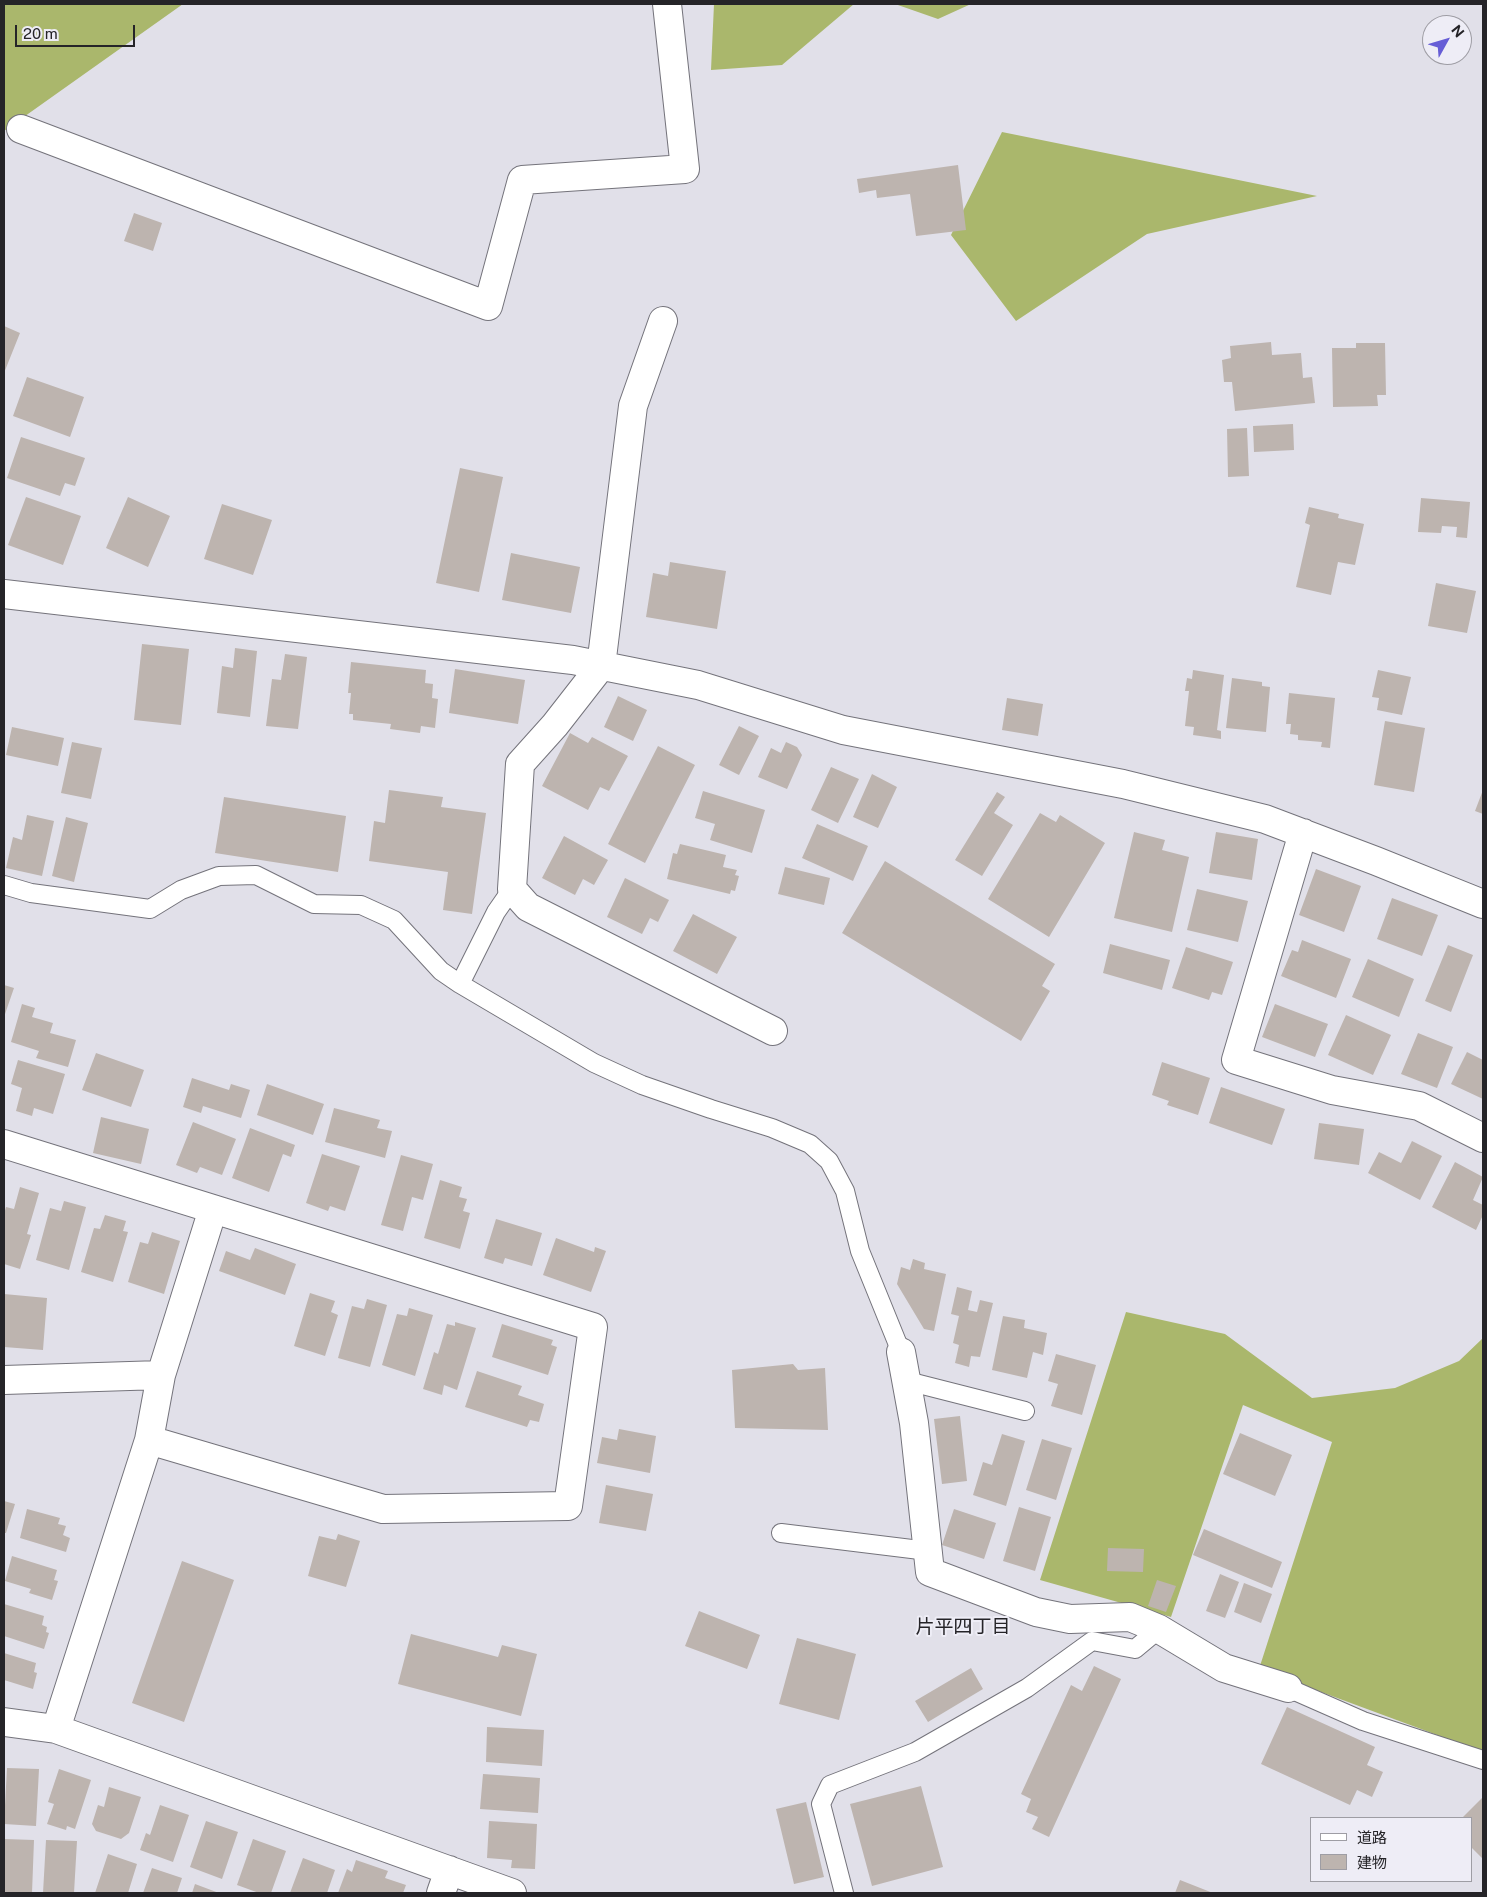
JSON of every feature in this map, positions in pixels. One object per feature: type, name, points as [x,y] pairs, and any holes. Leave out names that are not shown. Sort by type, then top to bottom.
[{"type":"street","points":[[21,129],[488,306],[522,180],[685,169],[667,4]]},
{"type":"street","points":[[663,321],[633,406],[602,666],[555,725],[520,764],[512,889],[528,907],[774,1031]]},
{"type":"street","points":[[4,594],[573,660],[698,685],[842,730],[1132,786],[1265,819],[1483,904]]},
{"type":"street","points":[[1303,833],[1236,1060],[1332,1090],[1419,1106],[1483,1138]]},
{"type":"street","points":[[4,1144],[593,1327],[568,1506],[383,1509],[149,1440]]},
{"type":"street","points":[[56,1729],[149,1440],[161,1375],[212,1209]]},
{"type":"street","points":[[901,1352],[914,1423],[930,1572],[1036,1612],[1070,1619],[1130,1617],[1159,1628],[1224,1668],[1288,1688]]},
{"type":"street","points":[[4,1380],[161,1375]]},
{"type":"street","points":[[4,1722],[56,1729],[445,1882],[512,1893]]},
{"type":"lane","points":[[4,885],[31,893],[150,909],[181,890],[219,876],[256,875],[314,904],[361,906],[394,920],[441,971],[594,1063],[634,1081],[711,1109],[772,1128],[810,1144],[829,1161],[845,1191],[860,1251],[901,1352]]},
{"type":"lane","points":[[460,984],[496,912],[512,889]]},
{"type":"lane","points":[[907,1381],[1025,1410]]},
{"type":"lane","points":[[781,1532],[928,1551]]},
{"type":"lane","points":[[844,1893],[821,1804],[830,1785],[915,1752],[1027,1688],[1092,1641],[1135,1649],[1159,1628]]},
{"type":"lane","points":[[1288,1688],[1363,1721],[1483,1760]]},
{"type":"green space","points":[[4,4],[183,4],[4,131]]},
{"type":"green space","points":[[714,4],[854,4],[782,65],[711,70]]},
{"type":"green space","points":[[895,4],[971,4],[938,19]]},
{"type":"green space","points":[[1002,132],[1317,196],[1147,234],[1016,321],[951,235]]},
{"type":"green space","points":[[1126,1312],[1225,1334],[1312,1398],[1395,1388],[1459,1361],[1483,1338],[1483,1752],[1259,1669],[1332,1442],[1243,1405],[1171,1617],[1040,1580]]},
{"type":"building","points":[[958,165],[966,230],[916,236],[910,194],[877,198],[876,190],[859,193],[857,179]]},
{"type":"building","points":[[134,213],[162,223],[153,251],[124,241]]},
{"type":"building","points":[[4,326],[20,333],[4,373]]},
{"type":"building","points":[[1271,342],[1272,355],[1301,353],[1303,378],[1312,377],[1315,403],[1235,411],[1232,382],[1224,382],[1222,360],[1231,358],[1230,346]]},
{"type":"building","points":[[1356,343],[1385,343],[1386,395],[1377,395],[1378,406],[1333,407],[1332,348],[1356,348]]},
{"type":"building","points":[[27,377],[84,397],[70,437],[13,416]]},
{"type":"building","points":[[1293,424],[1294,450],[1254,452],[1253,426]]},
{"type":"building","points":[[1247,428],[1249,476],[1228,477],[1227,429]]},
{"type":"building","points":[[21,437],[85,458],[75,486],[65,483],[60,496],[7,478]]},
{"type":"building","points":[[460,468],[503,477],[479,592],[436,583]]},
{"type":"building","points":[[26,497],[81,516],[63,565],[8,545]]},
{"type":"building","points":[[128,497],[170,516],[148,567],[106,548]]},
{"type":"building","points":[[1421,498],[1470,502],[1467,538],[1456,537],[1457,527],[1442,526],[1441,533],[1418,532]]},
{"type":"building","points":[[222,504],[272,520],[253,575],[204,559]]},
{"type":"building","points":[[1309,507],[1339,514],[1338,518],[1364,524],[1355,565],[1338,562],[1331,595],[1296,587],[1310,525],[1305,523]]},
{"type":"building","points":[[511,553],[580,567],[571,613],[502,600]]},
{"type":"building","points":[[670,562],[726,571],[717,629],[646,617],[653,573],[668,576]]},
{"type":"building","points":[[1436,583],[1476,591],[1467,633],[1428,626]]},
{"type":"building","points":[[142,644],[189,649],[181,725],[134,720]]},
{"type":"building","points":[[235,648],[257,651],[250,717],[217,713],[222,666],[233,668]]},
{"type":"building","points":[[285,654],[307,657],[298,729],[266,726],[272,679],[281,680]]},
{"type":"building","points":[[351,662],[426,670],[425,683],[433,684],[432,698],[438,699],[435,728],[421,726],[420,733],[390,729],[391,724],[353,720],[353,714],[349,714],[351,693],[348,693]]},
{"type":"building","points":[[455,669],[525,680],[518,724],[449,713]]},
{"type":"building","points":[[1193,670],[1224,675],[1217,730],[1221,731],[1221,739],[1193,735],[1194,727],[1185,726],[1189,691],[1185,691],[1187,678],[1192,679]]},
{"type":"building","points":[[1378,670],[1411,677],[1402,715],[1377,710],[1379,698],[1372,697]]},
{"type":"building","points":[[1232,678],[1262,682],[1262,686],[1270,687],[1266,732],[1226,728]]},
{"type":"building","points":[[1289,693],[1335,698],[1330,748],[1321,747],[1322,742],[1298,740],[1298,735],[1290,734],[1291,724],[1286,724]]},
{"type":"building","points":[[618,696],[647,710],[633,741],[604,727]]},
{"type":"building","points":[[1007,698],[1043,704],[1038,736],[1002,730]]},
{"type":"building","points":[[1385,721],[1425,728],[1414,792],[1374,785]]},
{"type":"building","points":[[739,726],[759,736],[739,775],[719,765]]},
{"type":"building","points":[[12,727],[64,738],[58,766],[6,755]]},
{"type":"building","points":[[570,733],[588,743],[592,737],[628,756],[609,791],[600,787],[588,810],[542,786]]},
{"type":"building","points":[[72,742],[102,748],[91,799],[61,793]]},
{"type":"building","points":[[786,742],[797,747],[802,755],[787,789],[758,777],[771,748],[781,753]]},
{"type":"building","points":[[658,746],[695,765],[645,863],[608,844]]},
{"type":"building","points":[[831,767],[859,779],[838,823],[811,810]]},
{"type":"building","points":[[872,774],[897,787],[878,828],[853,817]]},
{"type":"building","points":[[389,790],[443,797],[441,807],[486,813],[472,914],[443,910],[448,872],[369,861],[374,821],[385,823]]},
{"type":"building","points":[[1483,790],[1483,814],[1475,811]]},
{"type":"building","points":[[703,791],[765,810],[752,853],[710,840],[715,824],[695,818]]},
{"type":"building","points":[[997,792],[1005,797],[994,813],[1013,825],[982,876],[955,860]]},
{"type":"building","points":[[224,797],[346,816],[338,872],[215,853]]},
{"type":"building","points":[[1040,813],[1056,822],[1060,815],[1105,843],[1049,937],[988,899]]},
{"type":"building","points":[[27,815],[54,821],[42,876],[6,868],[13,837],[22,840]]},
{"type":"building","points":[[66,817],[88,823],[74,882],[52,876]]},
{"type":"building","points":[[817,824],[868,846],[853,881],[802,858]]},
{"type":"building","points":[[1134,832],[1165,840],[1162,850],[1189,857],[1172,932],[1114,918]]},
{"type":"building","points":[[1216,832],[1258,839],[1252,880],[1209,873]]},
{"type":"building","points":[[564,836],[608,860],[594,885],[583,879],[575,895],[542,878]]},
{"type":"building","points":[[680,844],[726,855],[723,867],[737,870],[735,875],[739,876],[735,891],[731,890],[730,894],[667,879],[673,853],[677,854]]},
{"type":"building","points":[[885,861],[1055,964],[1042,986],[1050,991],[1021,1041],[842,933]]},
{"type":"building","points":[[785,867],[830,878],[824,905],[778,894]]},
{"type":"building","points":[[1316,869],[1361,886],[1344,932],[1299,915]]},
{"type":"building","points":[[625,878],[669,900],[658,922],[650,918],[642,934],[607,917]]},
{"type":"building","points":[[1197,889],[1248,901],[1238,942],[1187,930]]},
{"type":"building","points":[[1392,898],[1438,915],[1422,956],[1377,939]]},
{"type":"building","points":[[693,914],[737,937],[717,974],[673,951]]},
{"type":"building","points":[[1302,940],[1351,959],[1336,998],[1281,976],[1292,950],[1298,952]]},
{"type":"building","points":[[1110,944],[1170,960],[1162,990],[1103,973]]},
{"type":"building","points":[[1448,945],[1473,955],[1451,1012],[1425,1001]]},
{"type":"building","points":[[1186,947],[1233,962],[1222,995],[1212,992],[1209,1000],[1172,988]]},
{"type":"building","points":[[1368,959],[1414,979],[1399,1017],[1352,997]]},
{"type":"building","points":[[4,985],[14,988],[4,1017]]},
{"type":"building","points":[[22,1004],[35,1008],[32,1017],[53,1023],[50,1033],[76,1040],[68,1067],[36,1058],[39,1051],[11,1042]]},
{"type":"building","points":[[1275,1004],[1328,1024],[1315,1057],[1262,1037]]},
{"type":"building","points":[[1346,1015],[1391,1035],[1373,1075],[1328,1055]]},
{"type":"building","points":[[1418,1033],[1453,1047],[1437,1088],[1401,1074]]},
{"type":"building","points":[[1467,1052],[1483,1060],[1483,1099],[1451,1084]]},
{"type":"building","points":[[96,1053],[144,1070],[131,1107],[82,1090]]},
{"type":"building","points":[[18,1060],[65,1074],[53,1114],[34,1108],[32,1116],[16,1111],[22,1088],[11,1084]]},
{"type":"building","points":[[1162,1062],[1210,1078],[1198,1115],[1167,1105],[1169,1101],[1152,1095]]},
{"type":"building","points":[[192,1078],[229,1090],[231,1084],[250,1090],[241,1118],[203,1106],[201,1113],[183,1107]]},
{"type":"building","points":[[267,1084],[324,1104],[313,1135],[257,1115]]},
{"type":"building","points":[[1221,1087],[1285,1109],[1272,1145],[1209,1123]]},
{"type":"building","points":[[334,1108],[380,1120],[377,1128],[392,1131],[385,1158],[325,1142]]},
{"type":"building","points":[[101,1117],[149,1129],[141,1164],[93,1153]]},
{"type":"building","points":[[193,1122],[236,1139],[222,1175],[200,1167],[197,1173],[176,1165]]},
{"type":"building","points":[[1319,1123],[1364,1129],[1359,1165],[1314,1159]]},
{"type":"building","points":[[250,1128],[295,1145],[291,1157],[283,1154],[269,1192],[232,1178]]},
{"type":"building","points":[[1412,1141],[1442,1156],[1420,1200],[1368,1173],[1379,1152],[1401,1163]]},
{"type":"building","points":[[322,1154],[360,1166],[345,1211],[330,1206],[328,1211],[306,1203]]},
{"type":"building","points":[[401,1155],[433,1164],[423,1200],[412,1197],[403,1231],[381,1225]]},
{"type":"building","points":[[1455,1162],[1483,1177],[1473,1200],[1483,1205],[1483,1215],[1476,1230],[1432,1207]]},
{"type":"building","points":[[440,1180],[462,1187],[459,1197],[467,1199],[463,1211],[470,1213],[460,1249],[424,1238]]},
{"type":"building","points":[[20,1187],[39,1193],[27,1234],[31,1235],[20,1269],[4,1264],[4,1214],[6,1207],[14,1209]]},
{"type":"building","points":[[64,1201],[86,1207],[69,1270],[36,1260],[50,1208],[61,1211]]},
{"type":"building","points":[[105,1215],[126,1221],[123,1231],[128,1232],[113,1282],[81,1272],[94,1228],[100,1229]]},
{"type":"building","points":[[496,1219],[542,1233],[532,1266],[505,1258],[503,1264],[484,1258]]},
{"type":"building","points":[[152,1232],[180,1241],[164,1294],[128,1282],[140,1242],[148,1244]]},
{"type":"building","points":[[556,1238],[594,1252],[595,1247],[606,1251],[591,1292],[543,1275]]},
{"type":"building","points":[[255,1248],[296,1264],[285,1295],[219,1271],[226,1251],[250,1260]]},
{"type":"building","points":[[913,1259],[925,1263],[924,1269],[946,1274],[934,1331],[924,1329],[897,1284],[901,1267],[910,1270]]},
{"type":"building","points":[[957,1287],[972,1291],[968,1310],[977,1312],[980,1300],[993,1303],[980,1357],[971,1356],[969,1367],[955,1363],[959,1345],[953,1343],[959,1316],[951,1314]]},
{"type":"building","points":[[310,1293],[335,1301],[331,1312],[338,1315],[325,1356],[294,1346]]},
{"type":"building","points":[[4,1294],[47,1298],[43,1350],[4,1347]]},
{"type":"building","points":[[367,1299],[387,1305],[370,1367],[338,1358],[352,1306],[364,1309]]},
{"type":"building","points":[[409,1308],[433,1315],[415,1376],[382,1365],[397,1314],[407,1316]]},
{"type":"building","points":[[1003,1316],[1025,1320],[1024,1328],[1047,1333],[1043,1355],[1033,1352],[1027,1378],[992,1370]]},
{"type":"building","points":[[455,1322],[476,1328],[457,1390],[444,1385],[442,1395],[423,1389],[434,1352],[438,1354],[447,1324],[455,1326]]},
{"type":"building","points":[[502,1324],[553,1340],[551,1345],[557,1347],[548,1375],[492,1357]]},
{"type":"building","points":[[1056,1354],[1096,1365],[1082,1415],[1051,1406],[1058,1384],[1048,1381]]},
{"type":"building","points":[[793,1364],[798,1370],[825,1368],[828,1430],[735,1428],[732,1370]]},
{"type":"building","points":[[477,1371],[522,1386],[518,1395],[544,1404],[539,1422],[530,1420],[527,1427],[465,1407]]},
{"type":"building","points":[[960,1416],[967,1481],[942,1484],[934,1419]]},
{"type":"building","points":[[619,1429],[656,1436],[650,1473],[597,1463],[602,1437],[617,1440]]},
{"type":"building","points":[[1240,1433],[1292,1455],[1275,1496],[1223,1474]]},
{"type":"building","points":[[1002,1434],[1025,1441],[1006,1506],[973,1495],[983,1462],[992,1465]]},
{"type":"building","points":[[1042,1439],[1072,1448],[1056,1500],[1026,1490]]},
{"type":"building","points":[[606,1485],[653,1494],[646,1531],[599,1523]]},
{"type":"building","points":[[4,1501],[15,1504],[6,1533],[4,1533]]},
{"type":"building","points":[[1019,1507],[1051,1517],[1035,1571],[1003,1561]]},
{"type":"building","points":[[27,1509],[60,1518],[58,1524],[66,1526],[63,1535],[70,1538],[66,1552],[20,1538]]},
{"type":"building","points":[[954,1509],[996,1523],[984,1559],[942,1545]]},
{"type":"building","points":[[1204,1529],[1282,1562],[1272,1588],[1193,1555]]},
{"type":"building","points":[[338,1534],[360,1541],[346,1587],[308,1576],[319,1536],[336,1540]]},
{"type":"building","points":[[1108,1548],[1144,1549],[1143,1572],[1107,1571]]},
{"type":"building","points":[[12,1556],[57,1570],[54,1580],[58,1581],[52,1600],[29,1593],[31,1589],[5,1581]]},
{"type":"building","points":[[182,1561],[234,1580],[184,1722],[132,1703]]},
{"type":"building","points":[[1220,1574],[1239,1582],[1225,1618],[1206,1611]]},
{"type":"building","points":[[1157,1580],[1176,1586],[1166,1612],[1148,1606]]},
{"type":"building","points":[[1244,1583],[1272,1594],[1261,1623],[1234,1612]]},
{"type":"building","points":[[4,1604],[44,1616],[42,1625],[47,1627],[46,1632],[49,1633],[44,1649],[4,1636]]},
{"type":"building","points":[[699,1611],[760,1635],[747,1669],[685,1646]]},
{"type":"building","points":[[411,1634],[498,1657],[502,1645],[537,1654],[521,1716],[398,1684]]},
{"type":"building","points":[[797,1638],[856,1654],[839,1720],[779,1704]]},
{"type":"building","points":[[4,1653],[36,1663],[34,1672],[37,1673],[33,1689],[4,1680]]},
{"type":"building","points":[[1094,1666],[1121,1679],[1049,1837],[1032,1829],[1038,1817],[1026,1812],[1031,1799],[1021,1794],[1071,1685],[1082,1691]]},
{"type":"building","points":[[971,1668],[983,1689],[928,1722],[915,1701]]},
{"type":"building","points":[[1287,1707],[1375,1747],[1367,1765],[1383,1772],[1372,1797],[1357,1790],[1350,1805],[1261,1764]]},
{"type":"building","points":[[487,1727],[544,1730],[542,1766],[486,1762]]},
{"type":"building","points":[[7,1768],[39,1769],[36,1826],[4,1824]]},
{"type":"building","points":[[59,1769],[91,1780],[75,1829],[67,1826],[66,1830],[47,1824],[54,1804],[48,1802]]},
{"type":"building","points":[[483,1774],[540,1778],[538,1813],[480,1809]]},
{"type":"building","points":[[921,1786],[943,1867],[872,1886],[850,1804]]},
{"type":"building","points":[[109,1787],[141,1797],[129,1833],[121,1839],[96,1831],[92,1824],[98,1805],[104,1807]]},
{"type":"building","points":[[1483,1797],[1483,1859],[1472,1848],[1472,1817],[1463,1817]]},
{"type":"building","points":[[806,1802],[824,1877],[794,1884],[776,1809]]},
{"type":"building","points":[[160,1805],[189,1815],[173,1862],[140,1850],[146,1833],[150,1835]]},
{"type":"building","points":[[206,1821],[238,1832],[222,1879],[190,1867]]},
{"type":"building","points":[[489,1821],[537,1824],[535,1869],[511,1868],[512,1860],[487,1858]]},
{"type":"building","points":[[4,1839],[34,1840],[32,1893],[4,1893]]},
{"type":"building","points":[[253,1839],[286,1851],[271,1893],[259,1893],[237,1885]]},
{"type":"building","points":[[46,1840],[77,1841],[74,1893],[43,1893]]},
{"type":"building","points":[[108,1854],[137,1864],[128,1893],[95,1893]]},
{"type":"building","points":[[303,1858],[335,1870],[327,1893],[290,1893]]},
{"type":"building","points":[[356,1860],[388,1871],[385,1878],[406,1885],[403,1893],[338,1893],[347,1869],[352,1872]]},
{"type":"building","points":[[152,1868],[182,1878],[177,1893],[143,1893]]},
{"type":"building","points":[[1180,1880],[1213,1893],[1175,1893]]},
{"type":"building","points":[[195,1884],[219,1893],[192,1893]]},
{"type":"district","name":"片平四丁目","points":[[963,1627]]}]
